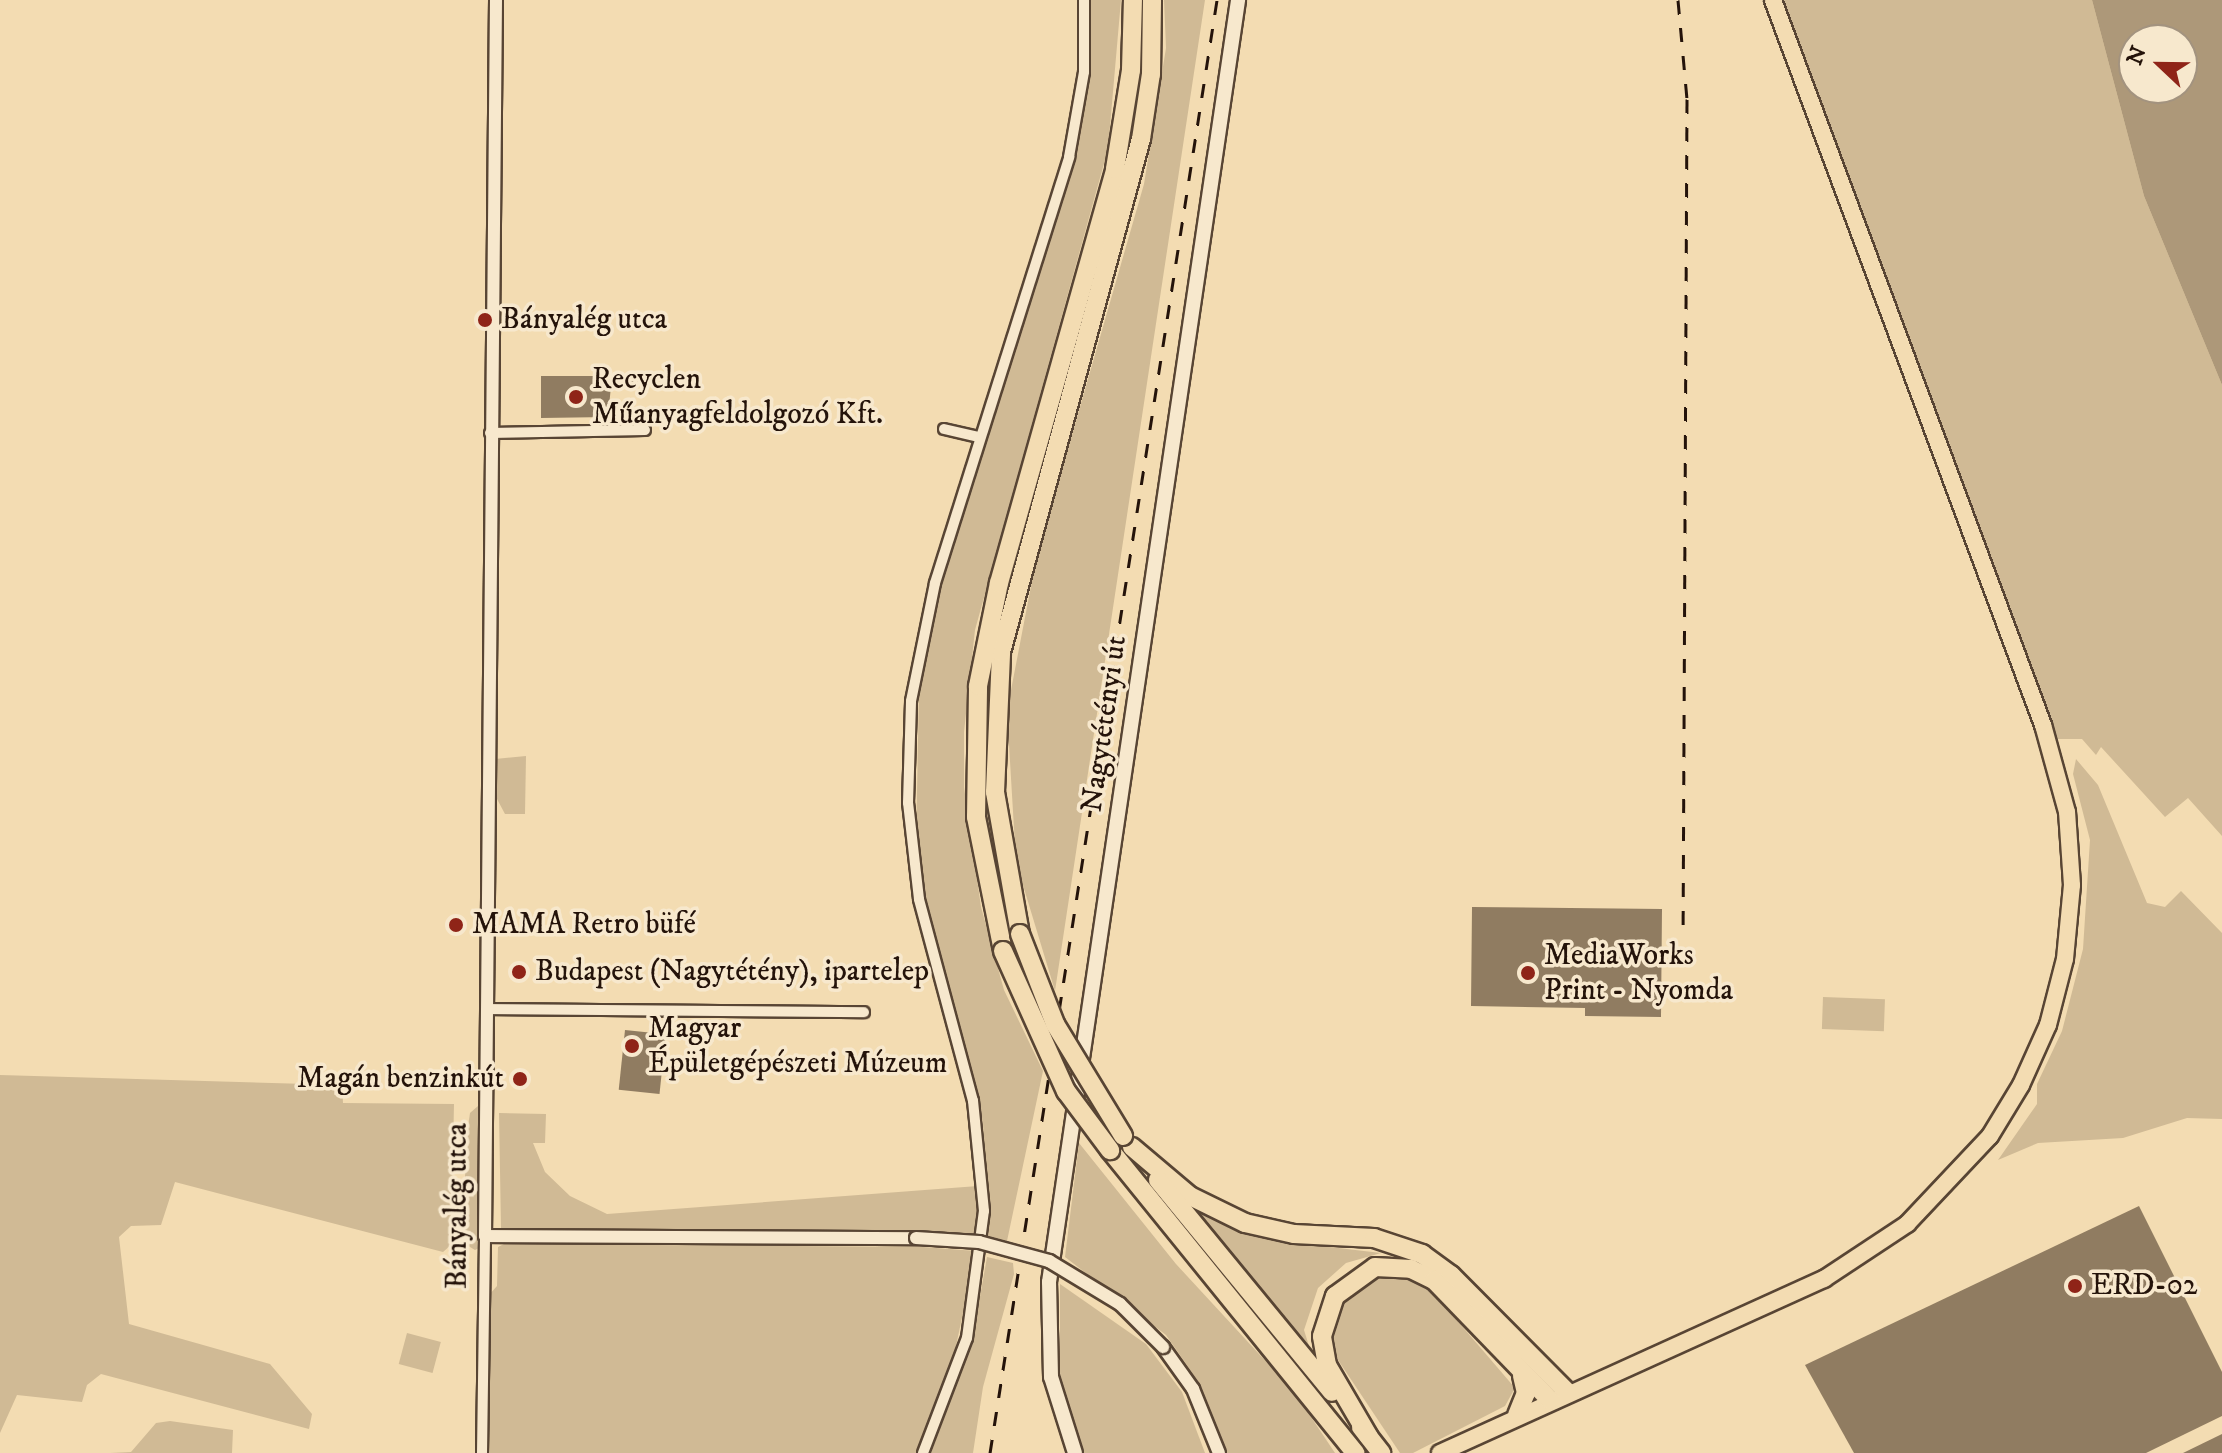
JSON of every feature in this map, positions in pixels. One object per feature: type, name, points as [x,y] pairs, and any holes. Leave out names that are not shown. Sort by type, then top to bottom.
[{"type":"highway","points":[[1133,0],[1131,70],[1115,169],[1003,568],[978,686],[976,817],[1003,951],[1066,1091],[1110,1150],[1355,1453]]},
{"type":"highway","points":[[1152,0],[1151,74],[1141,139],[1001,652],[995,792],[1020,934],[1055,1024],[1128,1141],[1377,1447]]},
{"type":"highway","points":[[1128,1141],[1190,1196],[1245,1223],[1294,1234],[1374,1238],[1422,1254],[1451,1275],[1542,1373],[1559,1396]]},
{"type":"highway","points":[[1377,1447],[1331,1373],[1322,1336],[1335,1296],[1367,1269],[1394,1266],[1428,1276],[1521,1372],[1559,1396]]},
{"type":"highway","points":[[1517,1415],[1526,1393],[1521,1372]]},
{"type":"main road","name":"Nagytétényi út","points":[[1075,1453],[1051,1377],[1049,1282],[1238,0]]},
{"type":"main road","points":[[1440,1453],[1517,1415],[1824,1279],[1907,1224],[1990,1136],[2021,1085],[2048,1025],[2065,959],[2072,885],[2067,812],[2048,740],[1773,0]]},
{"type":"street","name":"Bányalég utca","points":[[482,1453],[496,0]]},
{"type":"street","points":[[923,1453],[967,1338],[984,1211],[973,1101],[919,899],[907,753],[919,648],[978,437],[1069,157],[1084,72],[1084,0]]},
{"type":"street","points":[[944,429],[978,437]]},
{"type":"street","points":[[490,433],[645,430]]},
{"type":"street","points":[[487,1009],[864,1012]]},
{"type":"street","points":[[485,1236],[916,1238],[979,1242],[1049,1261],[1120,1304],[1163,1347],[1193,1389],[1219,1453]]},
{"type":"shaded area","points":[[1089,0],[1121,0],[1108,149],[975,630],[964,732],[964,787],[981,907],[1004,990],[1043,1071],[1007,1241],[988,1236],[983,1122],[922,893],[916,842],[919,690],[942,576],[1081,130],[1091,64]]},
{"type":"shaded area","points":[[1164,0],[1205,0],[1055,991],[1016,862],[1007,711],[1036,560],[1144,184],[1166,48]]},
{"type":"shaded area","points":[[1781,0],[2092,0],[2144,196],[2222,385],[2222,836],[2188,798],[2165,817],[2101,747],[2096,755],[2082,739],[2056,739]]},
{"type":"shaded area","points":[[2092,0],[2222,0],[2222,385],[2144,196],[2120,104],[2198,104],[2198,24],[2118,24],[2118,98]]},
{"type":"shaded area","points":[[526,756],[525,814],[505,814],[497,799],[495,759]]},
{"type":"shaded area","points":[[2076,759],[2098,785],[2147,903],[2165,907],[2181,891],[2222,933],[2222,1119],[2187,1118],[2123,1138],[2038,1143],[1998,1160],[2037,1104],[2037,1084],[2062,1031],[2083,949],[2090,840],[2073,774]]},
{"type":"shaded area","points":[[1823,997],[1885,999],[1884,1031],[1822,1029]]},
{"type":"shaded area","points":[[0,1075],[342,1085],[343,1103],[454,1104],[451,1245],[443,1252],[175,1182],[161,1225],[131,1226],[119,1237],[129,1324],[270,1364],[312,1414],[309,1429],[101,1374],[87,1385],[82,1402],[17,1395],[0,1433]]},
{"type":"shaded area","points":[[478,1106],[485,1111],[481,1247],[475,1250],[465,1244],[464,1213],[466,1140],[470,1113]]},
{"type":"shaded area","points":[[499,1113],[546,1114],[545,1143],[533,1143],[545,1172],[570,1196],[607,1214],[978,1186],[977,1236],[501,1228]]},
{"type":"shaded area","points":[[1079,1143],[1176,1264],[1295,1393],[1335,1453],[1226,1453],[1198,1381],[1166,1335],[1065,1257]]},
{"type":"shaded area","points":[[1195,1210],[1270,1240],[1381,1253],[1346,1263],[1318,1288],[1304,1330],[1309,1346]]},
{"type":"shaded area","points":[[504,1244],[923,1247],[976,1251],[952,1365],[916,1453],[487,1453],[489,1295],[497,1286],[498,1247]]},
{"type":"shaded area","points":[[987,1257],[1013,1263],[1014,1274],[983,1387],[973,1453],[931,1453],[972,1342]]},
{"type":"shaded area","points":[[1391,1273],[1413,1278],[1437,1297],[1515,1388],[1505,1406],[1413,1453],[1400,1453],[1332,1351],[1335,1305],[1368,1277]]},
{"type":"shaded area","points":[[1060,1284],[1146,1344],[1182,1392],[1205,1453],[1083,1453],[1060,1392]]},
{"type":"shaded area","points":[[407,1333],[441,1342],[433,1373],[399,1364]]},
{"type":"shaded area","points":[[170,1421],[233,1430],[232,1453],[110,1453],[131,1452],[156,1423]]},
{"type":"building","name":"Recyclen Műanyagfeldolgozó Kft.","points":[[541,376],[638,376],[639,386],[611,386],[608,417],[541,418]]},
{"type":"building","name":"MediaWorks Print - Nyomda","points":[[1472,907],[1662,909],[1661,1017],[1585,1016],[1585,1008],[1471,1006]]},
{"type":"building","points":[[625,1030],[666,1034],[660,1094],[619,1090]]},
{"type":"building","name":"ERD-02","points":[[2139,1206],[2222,1372],[2222,1416],[2146,1453],[1854,1453],[1805,1365]]},
{"type":"building","points":[[2222,1434],[2222,1453],[2183,1453]]},
{"type":"railway","points":[[990,1453],[1217,0]]},
{"type":"railway","points":[[1678,0],[1687,99],[1683,937]]},
{"type":"place","name":"Bányalég utca","points":[[485,320]]},
{"type":"place","name":"Recyclen Műanyagfeldolgozó Kft.","points":[[576,397]]},
{"type":"place","name":"MAMA Retro büfé","points":[[456,925]]},
{"type":"place","name":"Budapest (Nagytétény), ipartelep","points":[[519,972]]},
{"type":"place","name":"MediaWorks Print - Nyomda","points":[[1528,973]]},
{"type":"place","name":"Magyar Épületgépészeti Múzeum","points":[[632,1046]]},
{"type":"place","name":"Magán benzinkút","points":[[520,1079]]},
{"type":"place","name":"ERD-02","points":[[2075,1286]]}]
